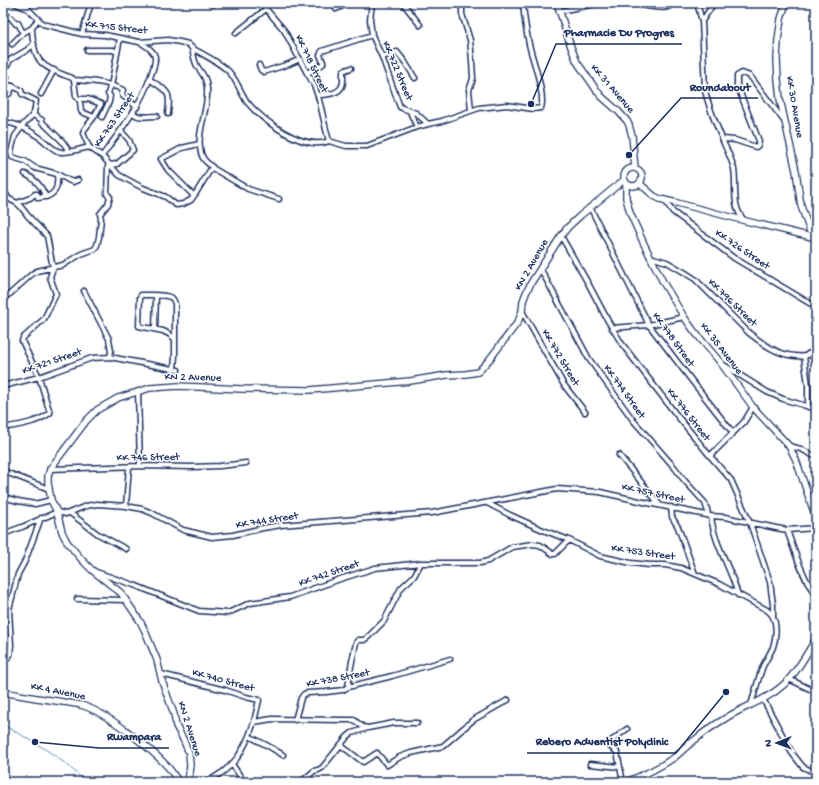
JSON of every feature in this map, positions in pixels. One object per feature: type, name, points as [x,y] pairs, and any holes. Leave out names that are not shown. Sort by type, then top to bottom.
[{"type":"main road","name":"KK 31 Avenue","points":[[557,3],[577,62],[601,96],[627,121],[629,125],[632,136],[635,168]]},
{"type":"main road","name":"KK 30 Avenue","points":[[786,3],[781,19],[777,60],[780,99],[796,170],[801,206],[814,237]]},
{"type":"main road","points":[[630,168],[635,168],[642,174],[642,179],[639,183],[633,186],[625,182],[624,175],[630,168]]},
{"type":"main road","name":"KN 2 Avenue","points":[[188,782],[190,765],[189,753],[176,726],[174,714],[162,681],[157,660],[142,626],[121,593],[92,570],[67,542],[62,532],[57,512],[50,500],[48,476],[50,469],[86,421],[97,410],[118,398],[150,388],[178,386],[310,390],[410,381],[478,372],[518,322],[526,292],[561,236],[568,227],[590,208],[625,182]]},
{"type":"main road","name":"KK 35 Avenue","points":[[625,182],[625,194],[628,206],[644,244],[664,284],[694,331],[720,362],[753,407],[789,446],[796,460],[816,518]]},
{"type":"main road","points":[[639,183],[656,198],[665,201],[704,209],[746,221],[814,237]]},
{"type":"main road","points":[[626,782],[653,771],[676,756],[698,737],[725,718],[777,691],[789,679],[816,639]]},
{"type":"main road","name":"KK 4 Avenue","points":[[3,692],[80,705],[89,708],[111,720],[133,736],[164,764],[179,782]]},
{"type":"street","name":"KK 715 Street","points":[[14,3],[28,9],[43,24],[82,34],[105,35],[139,42],[168,40],[188,44],[192,48],[224,67],[231,74],[246,100],[257,112],[282,131],[310,143],[329,141],[346,146],[367,146],[418,127],[489,106],[507,105],[533,109],[541,108],[542,98],[528,44],[522,3]]},
{"type":"street","points":[[26,3],[28,9]]},
{"type":"street","points":[[82,34],[91,3]]},
{"type":"street","name":"KK 718 Street","points":[[262,3],[284,30],[310,78],[318,95],[329,141]]},
{"type":"street","points":[[336,9],[349,3]]},
{"type":"street","name":"KK 722 Street","points":[[372,3],[370,20],[372,35],[382,57],[400,107],[416,113],[428,124]]},
{"type":"street","points":[[403,3],[420,25]]},
{"type":"street","points":[[462,3],[464,20],[470,40],[472,61],[473,78],[468,90],[472,110]]},
{"type":"street","points":[[560,11],[600,3]]},
{"type":"street","points":[[630,3],[667,8],[673,3]]},
{"type":"street","points":[[697,3],[702,21],[705,90],[707,101],[733,167],[735,199],[739,213],[746,221]]},
{"type":"street","points":[[702,21],[714,3]]},
{"type":"street","points":[[236,33],[266,9]]},
{"type":"street","points":[[3,13],[12,18],[16,24],[18,23],[23,33]]},
{"type":"street","points":[[12,44],[23,33],[32,28],[38,19]]},
{"type":"street","points":[[32,28],[36,53],[41,62],[74,80],[116,86],[123,90],[123,96],[137,107]]},
{"type":"street","name":"KK 722 Street","points":[[307,73],[323,64],[320,55],[322,51],[372,35]]},
{"type":"street","points":[[102,117],[109,102],[110,96],[108,94],[120,38]]},
{"type":"street","name":"KK 763 Street","points":[[3,122],[22,127],[60,152],[89,147],[102,156],[137,107],[150,79],[155,62],[154,54],[150,49],[139,42]]},
{"type":"street","points":[[34,44],[28,50],[10,60],[4,71],[7,77],[4,85],[13,86],[21,90],[22,94],[36,101],[33,114],[15,136],[11,152],[12,157],[25,161],[35,168],[57,174],[70,181],[73,182],[78,180]]},
{"type":"street","points":[[192,48],[197,66],[206,82],[207,96],[199,144],[203,159],[214,169],[248,189],[279,199]]},
{"type":"street","points":[[87,50],[113,50],[117,52]]},
{"type":"street","points":[[382,57],[396,52],[406,62],[415,78]]},
{"type":"street","points":[[259,65],[261,70],[264,72],[300,59]]},
{"type":"street","points":[[318,95],[334,93],[340,89],[343,81],[343,71],[351,68]]},
{"type":"street","points":[[41,94],[54,70]]},
{"type":"street","points":[[722,139],[735,140],[756,147],[758,145],[759,141],[737,86],[737,76],[742,73],[750,76],[786,124]]},
{"type":"street","points":[[150,79],[169,95],[168,114]]},
{"type":"street","points":[[74,80],[76,96],[80,99],[88,99],[101,104],[94,118],[83,133],[89,147]]},
{"type":"street","points":[[3,93],[9,94],[13,86]]},
{"type":"street","points":[[80,99],[80,108],[82,112],[94,118]]},
{"type":"street","name":"KK 722 Street","points":[[409,110],[418,127]]},
{"type":"street","points":[[133,113],[138,117],[157,116]]},
{"type":"street","points":[[33,114],[42,120],[42,122],[62,141],[69,151]]},
{"type":"street","points":[[110,165],[117,164],[133,150],[129,140],[121,131]]},
{"type":"street","points":[[192,194],[168,170],[161,159],[182,148],[199,144]]},
{"type":"street","points":[[102,156],[119,175],[141,187],[166,197],[176,205],[183,204],[191,200],[212,167]]},
{"type":"street","points":[[3,297],[10,294],[37,271],[63,265],[81,254],[95,248],[100,231],[100,214],[108,204],[110,197],[107,194],[107,180],[108,166],[110,165]]},
{"type":"street","points":[[25,174],[40,185],[46,198]]},
{"type":"street","points":[[16,203],[30,198],[35,194],[37,194],[38,198],[46,198],[52,194],[56,189],[57,174]]},
{"type":"street","points":[[3,190],[9,199],[21,207],[47,236],[53,268],[50,277],[56,294],[44,318],[23,338],[22,341],[39,378],[50,414],[36,421],[3,428]]},
{"type":"street","name":"KK 726 Street","points":[[665,201],[673,212],[734,258],[816,307]]},
{"type":"street","name":"KK 778 Street","points":[[590,208],[649,325],[733,433]]},
{"type":"street","name":"KK 776 Street","points":[[561,236],[622,344],[675,413],[731,480],[750,523],[770,582],[773,616]]},
{"type":"street","name":"KK 796 Street","points":[[650,256],[667,262],[695,279],[750,332],[771,348],[785,355],[806,355],[816,358]]},
{"type":"street","name":"KK 774 Street","points":[[540,268],[589,358],[633,420],[705,503],[710,515],[714,533],[732,575],[738,595]]},
{"type":"street","points":[[84,291],[109,338],[111,350],[110,357]]},
{"type":"street","points":[[140,296],[171,297],[175,304],[175,339],[169,334],[155,329],[140,327],[138,325],[140,296]]},
{"type":"street","points":[[155,329],[156,296]]},
{"type":"street","name":"KK 772 Street","points":[[522,311],[564,385],[585,412]]},
{"type":"street","points":[[612,328],[649,325],[684,317]]},
{"type":"street","name":"KK 721 Street","points":[[3,386],[39,378],[92,358],[110,357],[176,370],[175,339]]},
{"type":"street","points":[[808,407],[806,355],[816,349]]},
{"type":"street","points":[[720,362],[767,392],[783,399],[816,409]]},
{"type":"street","points":[[138,392],[140,466]]},
{"type":"street","points":[[710,456],[744,422],[753,407]]},
{"type":"street","points":[[789,446],[801,449],[816,457]]},
{"type":"street","points":[[619,455],[660,505]]},
{"type":"street","name":"KK 746 Street","points":[[50,469],[140,466],[191,467],[246,463]]},
{"type":"street","points":[[126,506],[129,467]]},
{"type":"street","points":[[3,471],[49,489]]},
{"type":"street","name":"KK 757 Street","points":[[487,502],[557,489],[600,492],[787,530],[816,528]]},
{"type":"street","points":[[3,497],[35,504],[50,500]]},
{"type":"street","name":"KK 744 Street","points":[[57,512],[66,514],[86,506],[96,504],[126,506],[142,509],[152,513],[183,530],[212,537],[233,535],[281,526],[432,513],[487,502]]},
{"type":"street","name":"KK 753 Street","points":[[487,502],[510,515],[569,540],[600,556],[631,563],[674,566],[688,570],[719,584],[762,607],[773,616]]},
{"type":"street","points":[[671,507],[672,517],[678,527],[695,574]]},
{"type":"street","points":[[3,534],[57,512]]},
{"type":"street","points":[[70,513],[98,534],[126,549]]},
{"type":"street","points":[[3,662],[10,655],[11,638],[9,609],[18,574],[25,561],[41,518]]},
{"type":"street","points":[[787,530],[802,570],[811,588],[816,594]]},
{"type":"street","name":"KK 742 Street","points":[[92,570],[199,611],[228,613],[250,603],[290,598],[340,579],[375,568],[421,564],[480,563],[488,561],[512,547],[532,544],[540,545],[555,554],[569,540]]},
{"type":"street","points":[[348,687],[356,643],[358,640],[364,640],[368,637],[384,620],[401,588],[414,576],[421,564]]},
{"type":"street","points":[[77,599],[126,600]]},
{"type":"street","points":[[751,705],[763,666],[775,639],[776,631],[773,616]]},
{"type":"street","name":"KK 738 Street","points":[[295,720],[301,698],[304,694],[343,690],[348,687],[450,659]]},
{"type":"street","name":"KK 740 Street","points":[[160,674],[259,700],[254,722]]},
{"type":"street","points":[[789,679],[816,692]]},
{"type":"street","points":[[763,699],[792,753],[803,767],[816,773]]},
{"type":"street","points":[[342,744],[343,747],[363,762],[377,753],[387,765],[400,757],[411,753],[442,746],[473,720],[508,700]]},
{"type":"street","points":[[205,782],[214,778],[237,759],[250,736],[254,722],[272,719],[354,720],[363,727],[368,728]]},
{"type":"street","points":[[301,782],[314,771],[321,769],[352,733],[394,723],[417,722]]},
{"type":"street","points":[[623,782],[617,752],[607,744],[627,729]]},
{"type":"street","points":[[250,736],[284,755]]},
{"type":"street","points":[[232,764],[244,782]]},
{"type":"street","points":[[590,764],[620,767]]},
{"type":"waterway","points":[[3,725],[36,743],[57,757],[77,773],[85,782]]},
{"type":"place","name":"Pharmacie Du Progres","points":[[531,104]]},
{"type":"place","name":"Roundabout","points":[[629,155]]},
{"type":"place","name":"Rebero Adventist Polyclinic","points":[[726,692]]},
{"type":"place","name":"Rwampara","points":[[35,742]]}]
